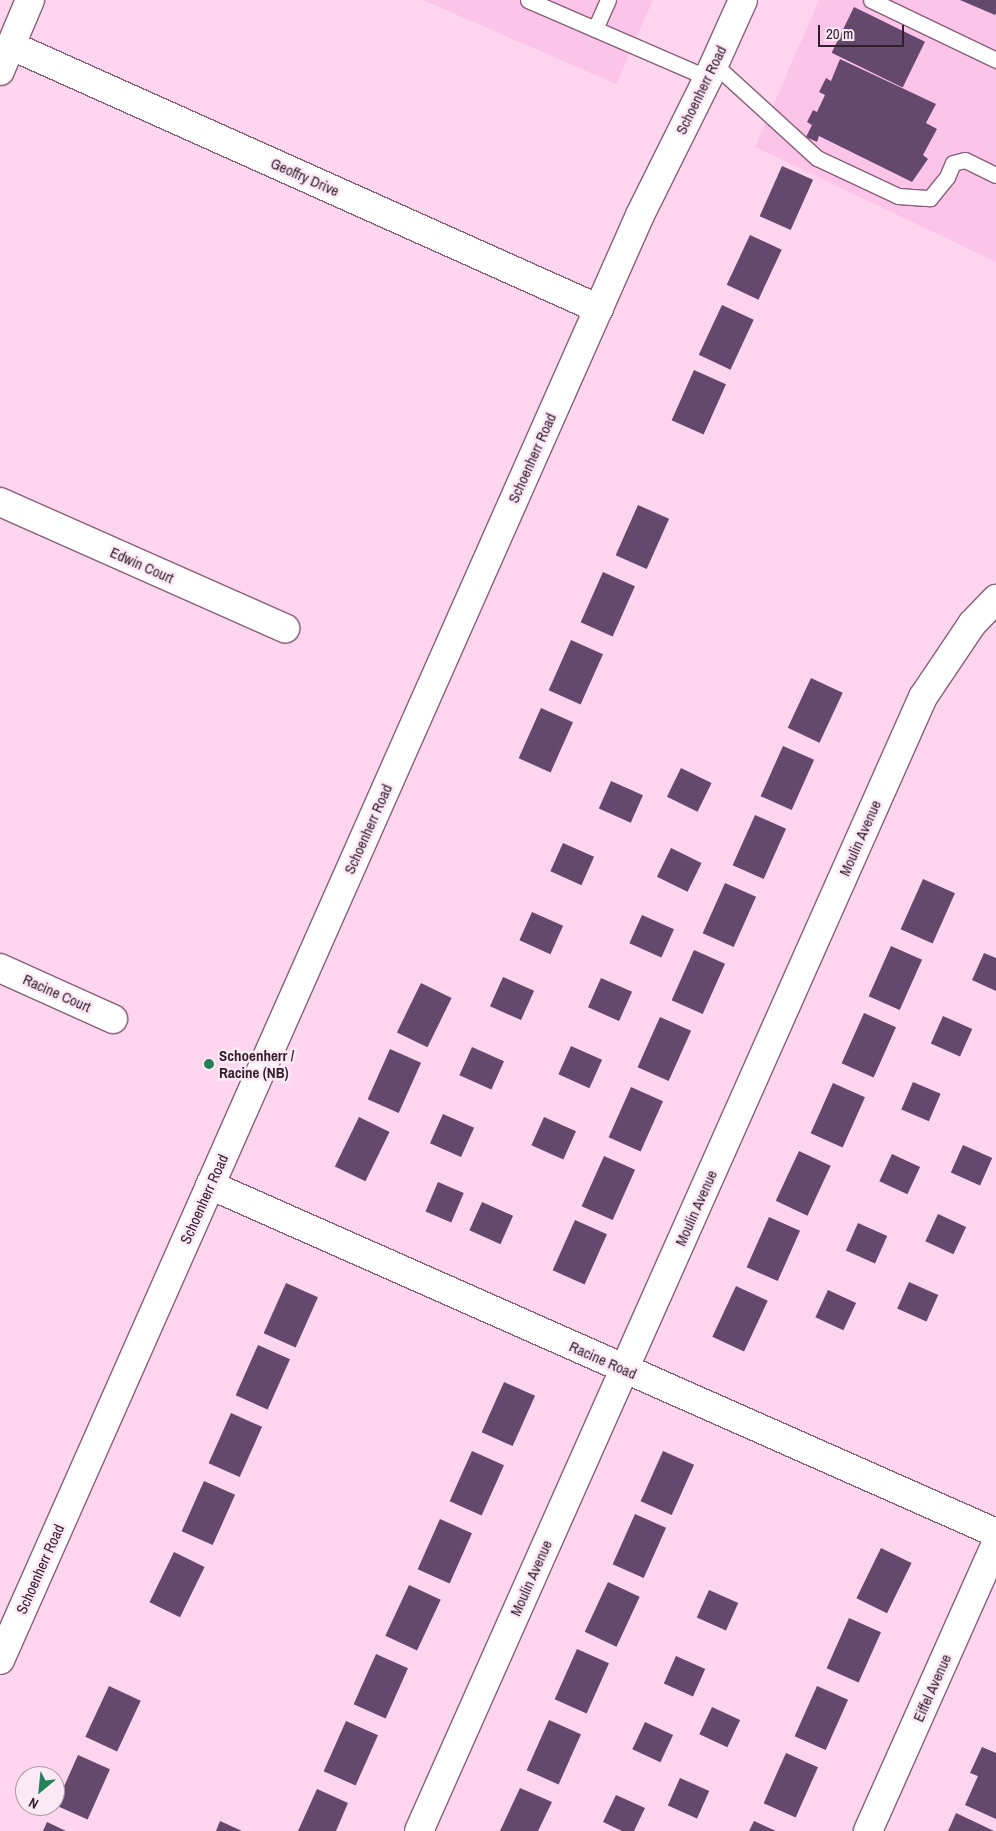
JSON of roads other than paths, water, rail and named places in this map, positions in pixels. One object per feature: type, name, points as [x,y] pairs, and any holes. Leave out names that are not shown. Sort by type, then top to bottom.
[{"type":"street","points":[[0,71],[30,0]]},
{"type":"street","name":"Schoenherr Road","points":[[0,1660],[598,308],[640,215],[712,71],[743,0]]},
{"type":"street","name":"Geoffry Drive","points":[[12,46],[598,308]]},
{"type":"street","name":"Edwin Court","points":[[0,502],[285,628]]},
{"type":"street","name":"Moulin Avenue","points":[[419,1831],[923,697],[972,624],[996,599]]},
{"type":"street","name":"Racine Court","points":[[0,968],[113,1019]]},
{"type":"street","name":"Racine Road","points":[[210,1185],[996,1533]]},
{"type":"street","name":"Eiffel Avenue","points":[[868,1831],[996,1544]]},
{"type":"lane","points":[[528,0],[595,29],[712,71],[817,158],[898,196],[930,198],[947,178],[952,163],[965,160],[996,175]]},
{"type":"lane","points":[[595,29],[608,0]]},
{"type":"lane","points":[[870,0],[996,60]]},
{"type":"place","name":"Schoenherr / Racine (NB)","points":[[209,1064]]}]
